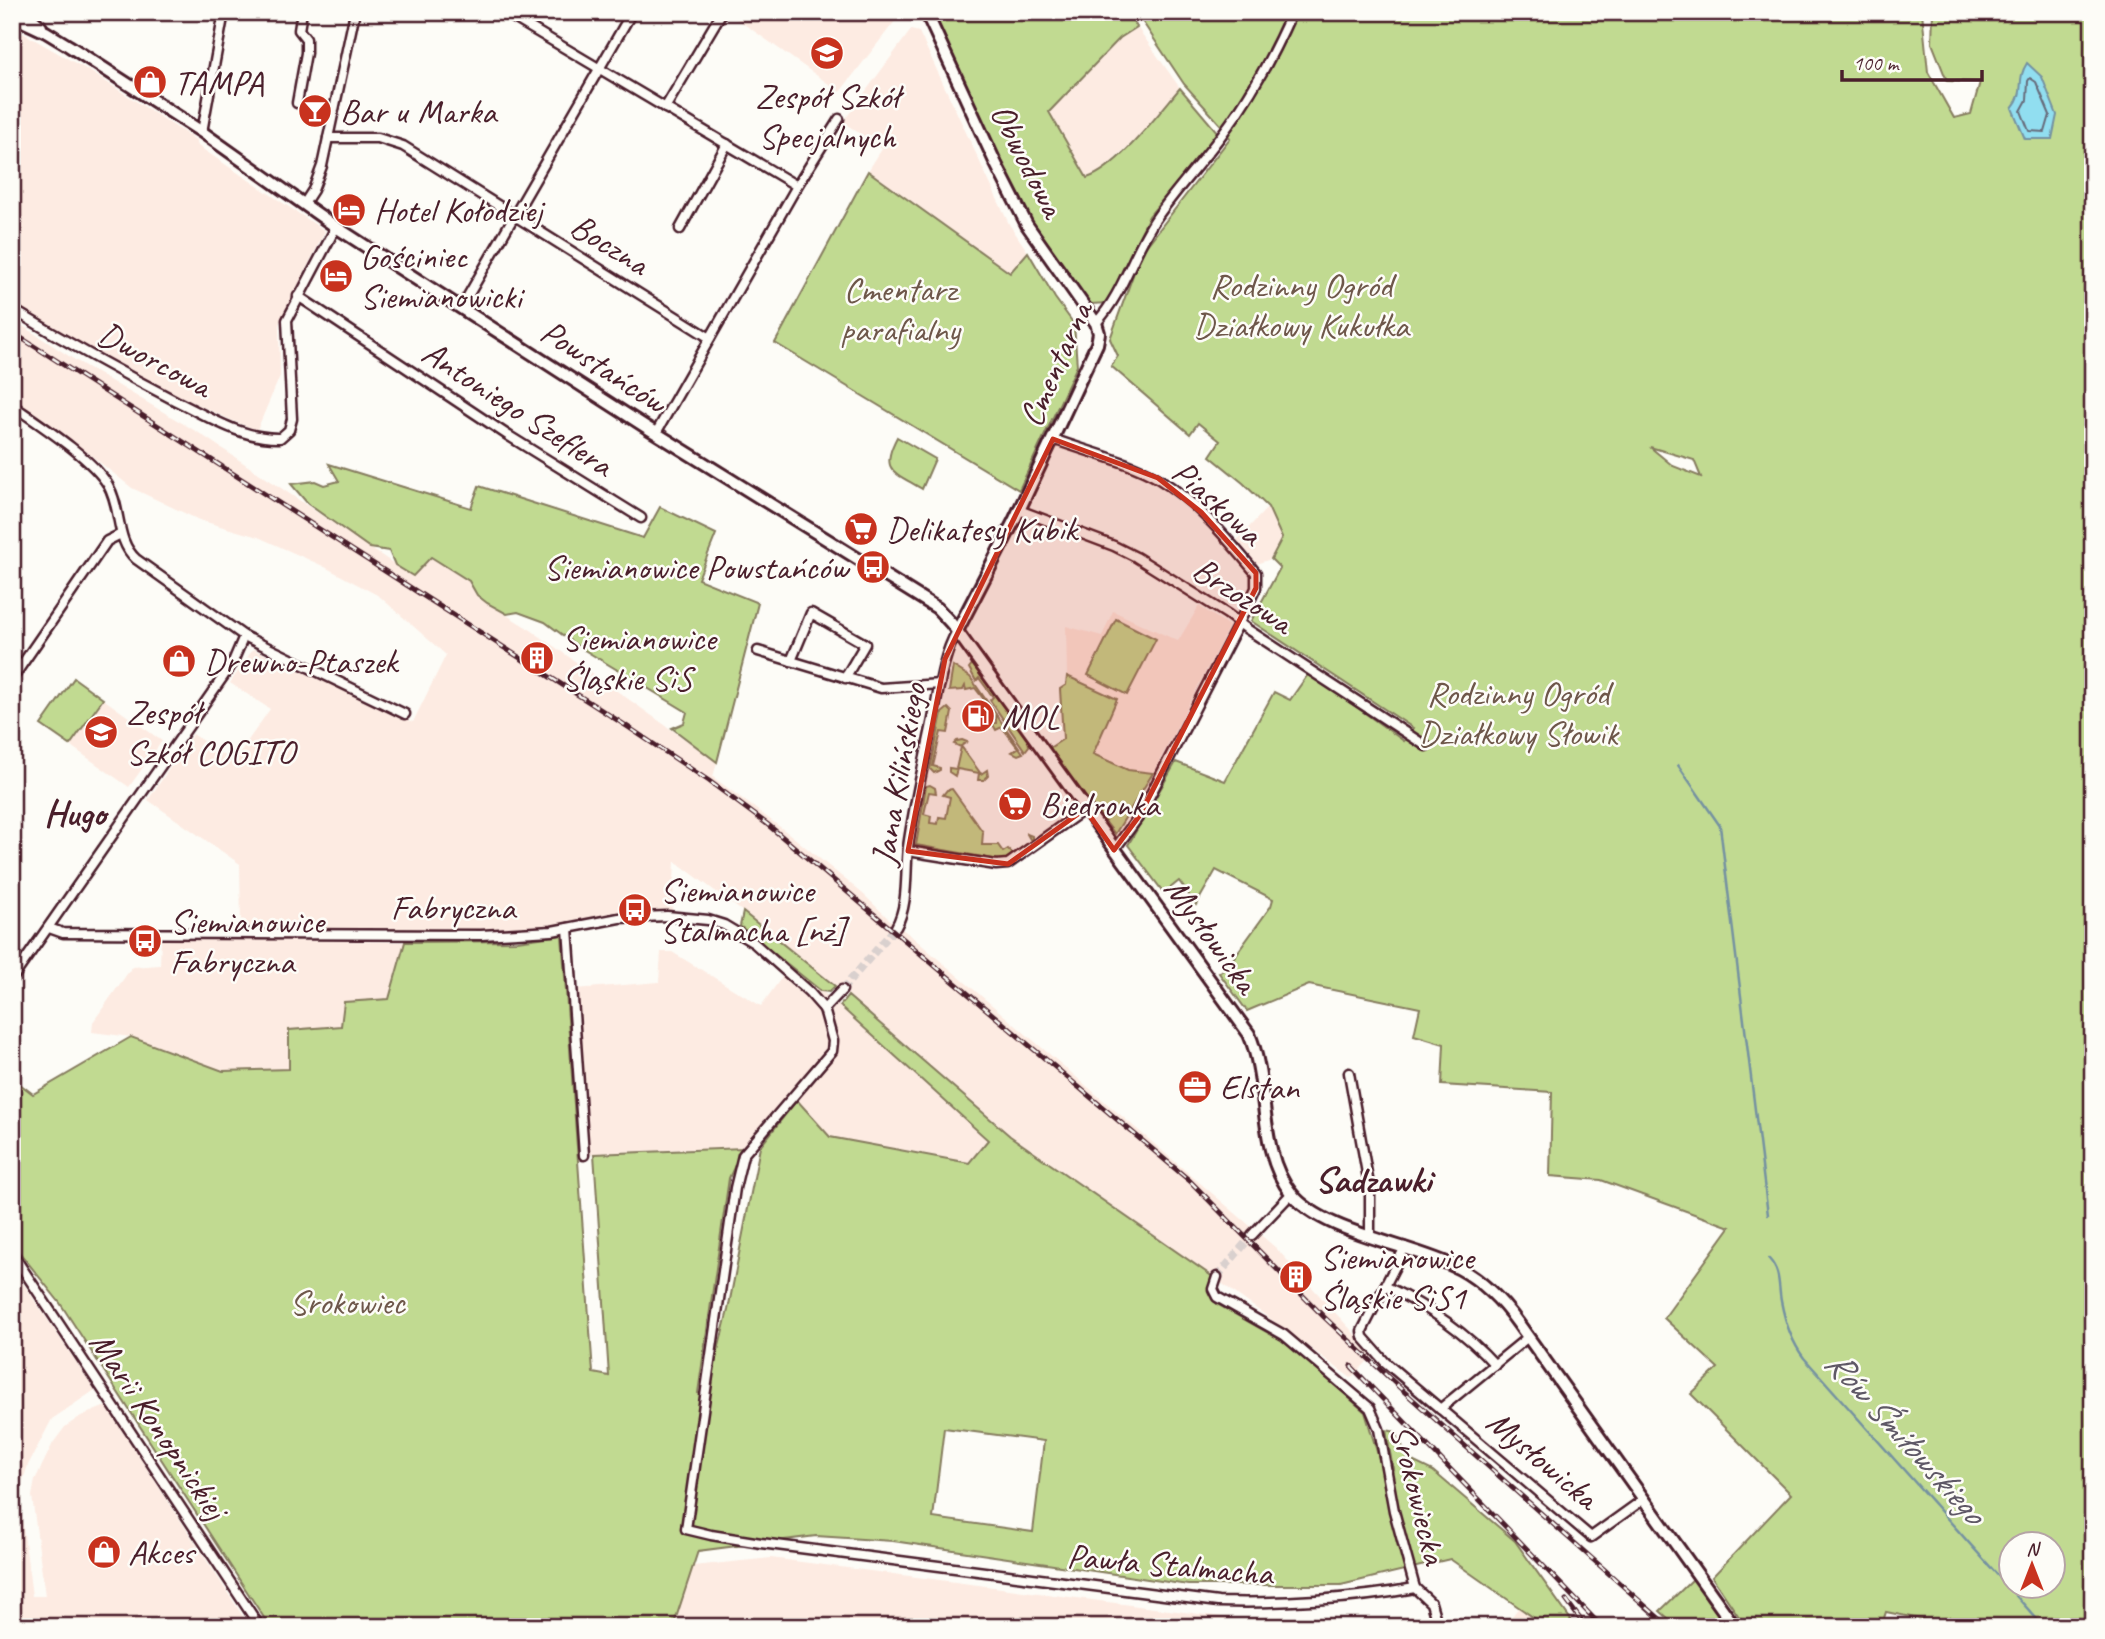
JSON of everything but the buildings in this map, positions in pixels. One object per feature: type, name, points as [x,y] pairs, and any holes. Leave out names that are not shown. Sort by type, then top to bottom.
[{"type":"street","name":"Powstańców","points":[[25,12],[46,32]]},
{"type":"street","points":[[202,132],[224,12]]},
{"type":"street","points":[[297,103],[306,53],[306,40],[299,30],[302,12]]},
{"type":"street","points":[[304,204],[319,178],[355,12]]},
{"type":"street","points":[[504,12],[797,186]]},
{"type":"street","points":[[460,308],[632,12]]},
{"type":"street","points":[[665,107],[722,12]]},
{"type":"street","name":"Obwodowa","points":[[926,12],[1027,225],[1096,323]]},
{"type":"street","name":"Cmentarna","points":[[957,631],[1019,510],[1097,344],[1099,333],[1096,323],[1112,306],[1138,246],[1157,216],[1224,133],[1259,80],[1292,12]]},
{"type":"street","name":"Powstańców","points":[[12,16],[46,32],[202,132],[336,227],[460,308],[924,599],[937,608],[957,631]]},
{"type":"street","points":[[656,433],[797,186],[839,119]]},
{"type":"street","name":"Boczna","points":[[328,138],[378,138],[403,146],[710,338]]},
{"type":"street","points":[[680,229],[727,144]]},
{"type":"street","points":[[298,296],[336,227]]},
{"type":"street","name":"Dworcowa","points":[[12,309],[106,365],[227,426],[250,436],[280,438],[289,430],[292,419],[286,329],[287,320],[298,296]]},
{"type":"street","name":"Antoniego Szeflera","points":[[298,296],[509,436],[641,518]]},
{"type":"street","points":[[12,405],[74,451],[101,476],[113,497],[124,544],[136,559],[244,636],[405,714]]},
{"type":"street","name":"Piaskowa","points":[[1053,439],[1152,475],[1201,512],[1256,573],[1256,589],[1239,623]]},
{"type":"street","name":"Brzozowa","points":[[1019,510],[1136,556],[1426,746]]},
{"type":"street","points":[[12,679],[107,541],[121,534]]},
{"type":"street","points":[[791,661],[811,613],[865,644],[845,678]]},
{"type":"street","points":[[1114,850],[1140,815],[1239,623]]},
{"type":"street","name":"Jana Kilińskiego","points":[[896,927],[904,904],[908,851],[940,684],[950,644],[957,631]]},
{"type":"street","name":"Mysłowicka","points":[[957,631],[1249,1034],[1256,1057],[1273,1155],[1291,1194],[1322,1217],[1437,1258],[1477,1280],[1502,1303],[1735,1627]]},
{"type":"street","points":[[12,979],[232,664],[244,636]]},
{"type":"street","points":[[758,651],[881,688],[940,684]]},
{"type":"street","points":[[908,851],[996,865],[1009,864],[1085,809]]},
{"type":"street","name":"Fabryczna","points":[[49,928],[63,933],[481,935],[520,934],[619,918],[691,917],[724,925],[754,943],[824,1009]]},
{"type":"street","points":[[568,928],[584,1155]]},
{"type":"street","points":[[824,1009],[842,990]]},
{"type":"street","name":"Pawła Stalmacha","points":[[824,1009],[833,1041],[832,1051],[743,1155],[735,1188],[687,1529],[748,1541],[1168,1597],[1240,1603],[1415,1588]]},
{"type":"street","points":[[1349,1073],[1370,1190],[1370,1235]]},
{"type":"street","points":[[1252,1235],[1291,1194]]},
{"type":"street","name":"Mysłowicka","points":[[1405,1247],[1362,1331],[1363,1337],[1385,1362],[1591,1537],[1644,1499]]},
{"type":"street","name":"Marii Konopnickiej","points":[[12,1253],[204,1538],[260,1627]]},
{"type":"street","name":"Srokowiecka","points":[[1217,1278],[1213,1289],[1217,1297],[1284,1335],[1370,1408],[1379,1429],[1394,1511],[1415,1588],[1431,1603],[1438,1627]]},
{"type":"street","name":"Mysłowicka","points":[[1385,1286],[1423,1305],[1466,1335],[1495,1365]]},
{"type":"street","name":"Mysłowicka","points":[[1440,1409],[1528,1337]]},
{"type":"highlighted area","points":[[1053,439],[1158,478],[1201,512],[1256,573],[1256,588],[1239,623],[1140,815],[1114,850],[1085,809],[1008,864],[908,851],[945,659]]},
{"type":"shaded area","name":"Zespół Szkół Specjalnych","points":[[727,12],[902,12],[840,92]]},
{"type":"shaded area","points":[[1137,27],[1180,88],[1141,134],[1099,174],[1087,178],[1049,112],[1120,38]]},
{"type":"shaded area","points":[[911,30],[919,32],[1009,224],[1028,252],[1010,273],[868,171],[882,149],[843,122]]},
{"type":"shaded area","points":[[23,33],[91,72],[196,140],[198,146],[325,231],[279,324],[280,376],[257,430],[109,363],[12,305],[12,49]]},
{"type":"shaded area","points":[[12,319],[75,360],[199,433],[412,576],[430,557],[469,581],[477,595],[487,603],[531,630],[717,762],[713,777],[863,894],[890,920],[1276,1248],[1374,1355],[1351,1378],[1213,1277],[1010,1136],[848,996],[675,861],[672,922],[621,923],[569,930],[563,923],[495,931],[241,927],[240,864],[148,800],[193,734],[233,762],[270,709],[230,683],[253,649],[413,722],[446,655],[379,596],[323,566],[258,537],[199,520],[132,488],[12,399]]},
{"type":"shaded area","points":[[1268,507],[1282,538],[1271,559],[1253,565],[1235,542]]},
{"type":"shaded area","points":[[1199,606],[1229,626],[1153,773],[1128,770],[1093,754],[1117,699],[1067,676],[1066,626],[1102,636],[1113,611],[1178,641]]},
{"type":"shaded area","name":"Zespół Szkół COGITO","points":[[74,678],[162,741],[129,787],[41,725]]},
{"type":"shaded area","points":[[161,938],[405,942],[389,1000],[345,1002],[341,1026],[290,1069],[223,1071],[131,1037],[92,1032],[93,1022],[132,967],[160,965]]},
{"type":"shaded area","points":[[661,952],[672,952],[761,1006],[790,966],[852,1015],[988,1139],[969,1163],[830,1137],[797,1101],[760,1147],[584,1155],[576,989],[659,982]]},
{"type":"shaded area","points":[[12,1267],[95,1390],[52,1419],[28,1465],[21,1486],[20,1503],[32,1596],[45,1596],[32,1496],[35,1480],[53,1443],[65,1427],[81,1416],[106,1406],[250,1627],[12,1627]]},
{"type":"shaded area","points":[[771,1558],[1299,1627],[673,1627],[693,1566]]},
{"type":"shaded area","points":[[1519,1607],[1547,1627],[1504,1627]]},
{"type":"green space","points":[[933,12],[1127,12],[1137,27],[1120,38],[1049,112],[1087,178],[1099,173],[1124,152],[1180,88],[1218,133],[1149,216],[1109,303],[1090,304],[1024,209]]},
{"type":"green space","points":[[1136,12],[1922,12],[1928,72],[1954,118],[1971,114],[1980,82],[1947,81],[1932,43],[1933,12],[2093,12],[2093,1627],[1940,1627],[1940,1623],[1886,1612],[1881,1627],[1746,1627],[1712,1577],[1791,1494],[1691,1394],[1718,1368],[1664,1318],[1730,1227],[1601,1180],[1550,1176],[1552,1092],[1442,1085],[1444,1044],[1414,1035],[1420,1008],[1309,985],[1247,1011],[1219,973],[1227,967],[1271,906],[1273,899],[1216,870],[1196,905],[1179,881],[1164,893],[1128,845],[1176,762],[1225,781],[1274,692],[1290,700],[1309,673],[1404,741],[1413,728],[1251,621],[1280,568],[1271,559],[1282,538],[1268,507],[1210,456],[1220,441],[1198,423],[1190,434],[1111,366],[1118,356],[1110,339],[1141,253],[1230,138],[1184,84]],"holes":[[[1650,447],[1694,460],[1701,477],[1673,466]]]},
{"type":"green space","name":"Cmentarz parafialny","points":[[868,171],[1010,273],[1028,252],[1074,324],[1077,366],[1019,490],[775,343]]},
{"type":"green space","points":[[897,437],[935,459],[922,489],[892,469],[889,457]]},
{"type":"green space","points":[[329,464],[471,508],[479,486],[643,538],[660,507],[716,534],[698,579],[758,603],[717,762],[672,728],[684,723],[687,712],[576,645],[545,622],[518,612],[507,614],[487,603],[477,595],[469,581],[431,557],[413,576],[395,565],[389,551],[370,548],[308,504],[291,484],[315,481],[324,485],[339,481]]},
{"type":"green space","points":[[1116,619],[1156,639],[1127,695],[1088,675]]},
{"type":"green space","points":[[973,663],[1028,739],[1029,746],[1025,751],[990,700],[993,697],[979,678],[976,681],[969,668]]},
{"type":"green space","points":[[953,666],[970,677],[1023,753],[1018,755],[1012,752],[1018,748],[1002,727],[996,730],[992,723],[996,723],[996,716],[992,716],[992,710],[975,688],[966,690],[965,686],[963,690],[949,691]]},
{"type":"green space","points":[[1067,676],[1117,699],[1093,754],[1128,770],[1153,773],[1115,834],[1048,749],[1063,739],[1060,689],[1066,685]]},
{"type":"green space","points":[[74,678],[103,699],[70,745],[41,725]]},
{"type":"green space","points":[[948,708],[952,712],[948,733],[941,732],[933,766],[940,770],[934,773],[930,769],[942,713]]},
{"type":"green space","points":[[962,740],[967,742],[961,746],[981,774],[987,770],[988,776],[984,780],[978,780],[979,773],[957,769],[955,776],[949,772],[949,768],[956,769],[961,747],[954,744]]},
{"type":"green space","points":[[926,786],[935,788],[936,793],[929,792],[924,814],[931,816],[930,823],[938,824],[939,817],[946,818],[950,797],[943,795],[952,789],[983,832],[982,845],[998,845],[1003,852],[1008,849],[1013,854],[1031,841],[1027,834],[1032,836],[1032,842],[1005,861],[916,845]]},
{"type":"green space","points":[[743,912],[835,986],[829,992],[821,991],[740,926]]},
{"type":"green space","name":"Srokowiec","points":[[562,935],[593,1373],[609,1376],[594,1154],[743,1148],[729,1178],[698,1393],[707,1395],[728,1310],[760,1147],[797,1100],[830,1137],[969,1163],[988,1140],[840,1006],[848,996],[1010,1136],[1213,1277],[1209,1291],[1217,1304],[1288,1344],[1365,1412],[1381,1465],[1393,1469],[1386,1430],[1396,1432],[1408,1459],[1433,1471],[1515,1541],[1576,1627],[1547,1627],[1450,1559],[1341,1585],[1188,1585],[893,1541],[816,1536],[698,1551],[673,1627],[270,1627],[60,1303],[12,1243],[12,1078],[33,1094],[131,1037],[223,1071],[289,1069],[289,1030],[341,1026],[344,1002],[389,999],[405,942],[517,941]],"holes":[[[944,1428],[1044,1441],[1033,1532],[933,1518]]]},
{"type":"green space","points":[[1693,1579],[1730,1627],[1678,1627],[1660,1611]]},
{"type":"water","points":[[2027,63],[2042,77],[2057,115],[2052,139],[2025,139],[2012,108],[2019,96]]},
{"type":"waterway","name":"Rów Śmiłowskiego","points":[[1678,765],[1720,826],[1768,1215]]},
{"type":"waterway","name":"Rów Śmiłowskiego","points":[[1769,1259],[1777,1274],[1789,1331],[1804,1358],[2044,1627]]},
{"type":"tunnel","points":[[842,990],[896,927]]},
{"type":"tunnel","points":[[1217,1277],[1252,1235]]},
{"type":"railway","points":[[12,332],[628,727],[767,824],[1190,1181],[1324,1317],[1400,1388],[1669,1627]]},
{"type":"railway","points":[[1351,1366],[1602,1627]]},
{"type":"railway","points":[[1566,1600],[1586,1627]]},
{"type":"place","name":"Zespół Szkół Specjalnych","points":[[827,53]]},
{"type":"place","name":"TAMPA","points":[[150,82]]},
{"type":"place","name":"Bar u Marka","points":[[315,111]]},
{"type":"place","name":"Hotel Kołodziej","points":[[349,210]]},
{"type":"place","name":"Gościniec Siemianowicki","points":[[336,276]]},
{"type":"place","name":"Delikatesy Kubik","points":[[861,529]]},
{"type":"place","name":"Siemianowice Powstańców","points":[[873,567]]},
{"type":"place","name":"Siemianowice Śląskie SiS","points":[[537,658]]},
{"type":"place","name":"Drewno-Ptaszek","points":[[179,661]]},
{"type":"place","name":"MOL","points":[[978,716]]},
{"type":"place","name":"Zespół Szkół COGITO","points":[[101,732]]},
{"type":"place","name":"Biedronka","points":[[1015,804]]},
{"type":"place","name":"Siemianowice Stalmacha [nż]","points":[[635,910]]},
{"type":"place","name":"Siemianowice Fabryczna","points":[[145,941]]},
{"type":"place","name":"Elstan","points":[[1195,1087]]},
{"type":"place","name":"Siemianowice Śląskie SiS1","points":[[1296,1277]]},
{"type":"place","name":"Akces","points":[[104,1552]]},
{"type":"district","name":"Hugo","points":[[75,812]]},
{"type":"district","name":"Sadzawki","points":[[1373,1179]]},
{"type":"park label","name":"Rodzinny Ogród Działkowy Kukułka","points":[[1301,305]]},
{"type":"park label","name":"Rodzinny Ogród Działkowy Słowik","points":[[1518,713]]}]
